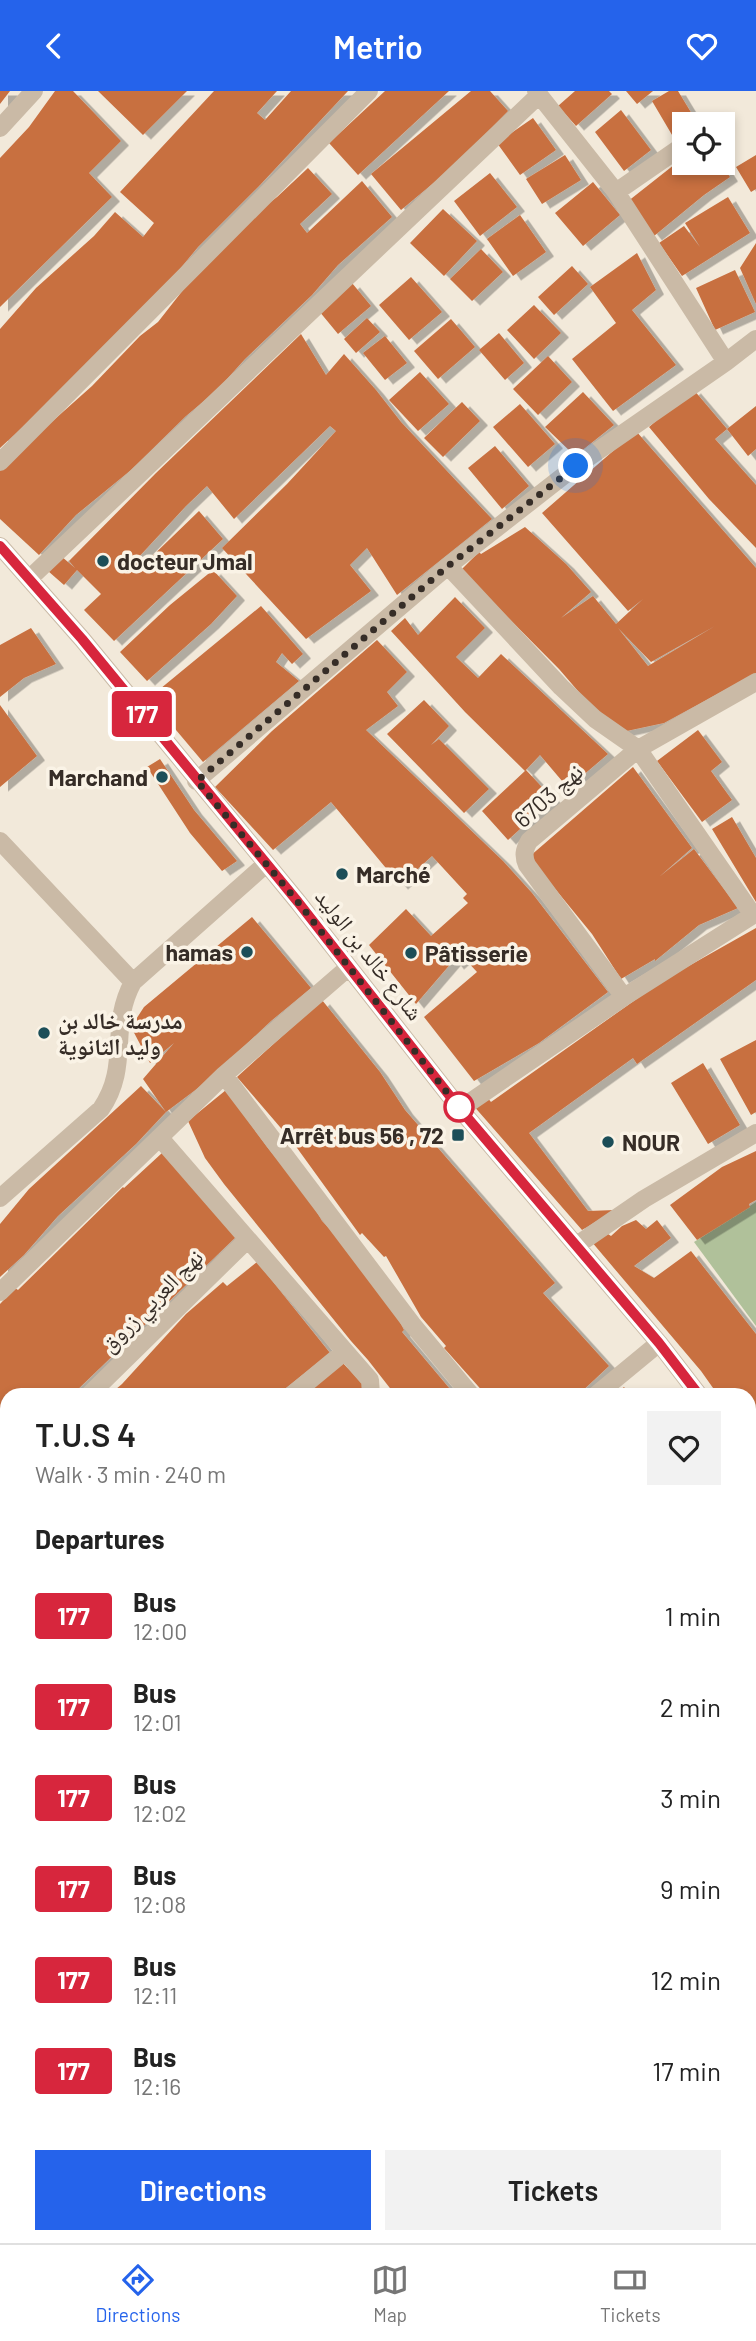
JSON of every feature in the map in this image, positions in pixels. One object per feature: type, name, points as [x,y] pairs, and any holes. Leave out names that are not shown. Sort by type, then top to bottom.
[{"type":"street","points":[[0,128],[34,91]]},
{"type":"street","points":[[0,462],[369,91]]},
{"type":"street","points":[[30,578],[542,94],[616,192],[726,362]]},
{"type":"street","points":[[616,192],[672,153]]},
{"type":"street","points":[[197,781],[448,566],[576,466],[756,339]]},
{"type":"street","name":"شارع خالد بن الوليد","points":[[0,546],[30,578],[266,864],[460,1109],[577,1245],[694,1388]]},
{"type":"street","points":[[448,566],[561,687],[595,719],[638,749],[755,914],[624,997],[460,1109]]},
{"type":"street","name":"نهج 6703","points":[[624,997],[527,865],[524,853],[529,841],[638,749],[756,682]]},
{"type":"street","points":[[0,841],[133,982]]},
{"type":"street","points":[[0,1198],[101,1109],[112,1092],[118,1073],[120,1016],[124,998],[133,982],[266,864]]},
{"type":"street","points":[[0,1292],[224,1075],[349,967]]},
{"type":"street","points":[[224,1075],[405,1314],[465,1388]]},
{"type":"street","points":[[577,1245],[644,1199],[756,1133]]},
{"type":"street","points":[[160,1138],[370,1380],[371,1388]]},
{"type":"street","name":"نهج العربي زروق","points":[[96,1388],[247,1240]]},
{"type":"street","points":[[604,1388],[659,1343]]},
{"type":"street","points":[[300,1388],[344,1352]]},
{"type":"green space","points":[[756,1202],[756,1326],[694,1242]]},
{"type":"building","points":[[0,91],[10,91],[0,104]]},
{"type":"building","points":[[55,91],[73,91],[121,141],[89,173],[112,197],[0,307],[0,158],[29,127]]},
{"type":"building","points":[[98,91],[187,91],[143,135]]},
{"type":"building","points":[[214,91],[277,91],[257,113],[265,120],[291,91],[348,91],[198,247],[97,358],[0,448],[0,329],[36,288],[94,236],[115,212],[143,237],[154,223],[120,192]]},
{"type":"building","points":[[385,91],[449,91],[358,175],[329,143]]},
{"type":"building","points":[[471,91],[490,91],[508,111],[455,165],[401,210],[371,174]]},
{"type":"building","points":[[575,91],[609,91],[612,94],[576,126],[558,106]]},
{"type":"building","points":[[626,91],[653,91],[637,104]]},
{"type":"building","points":[[669,91],[678,91],[691,112],[672,112],[672,135],[652,101]]},
{"type":"building","points":[[621,110],[651,150],[624,171],[595,132]]},
{"type":"building","points":[[533,118],[556,150],[520,175],[497,143]]},
{"type":"building","points":[[565,155],[581,180],[542,204],[526,179]]},
{"type":"building","points":[[756,155],[756,189],[751,192],[736,167]]},
{"type":"building","points":[[672,166],[672,175],[730,177],[654,236],[627,202]]},
{"type":"building","points":[[308,168],[332,194],[300,224],[307,233],[362,181],[392,217],[338,265],[312,295],[245,359],[217,390],[131,470],[76,515],[39,555],[0,519],[0,468],[92,386],[140,336],[158,322],[212,253]]},
{"type":"building","points":[[490,173],[517,207],[480,236],[454,201]]},
{"type":"building","points":[[593,182],[620,215],[583,246],[555,213]]},
{"type":"building","points":[[728,197],[750,233],[682,276],[659,243],[684,226],[700,247],[685,223]]},
{"type":"building","points":[[443,209],[477,241],[444,276],[410,243]]},
{"type":"building","points":[[520,215],[546,252],[513,276],[487,239]]},
{"type":"building","points":[[756,243],[756,304],[740,268]]},
{"type":"building","points":[[481,249],[503,272],[472,301],[450,279]]},
{"type":"building","points":[[637,253],[656,290],[632,310],[676,365],[613,411],[572,359],[616,323],[590,287]]},
{"type":"building","points":[[572,266],[588,284],[554,315],[538,297]]},
{"type":"building","points":[[735,270],[755,312],[715,330],[696,288]]},
{"type":"building","points":[[411,277],[442,312],[409,340],[379,305]]},
{"type":"building","points":[[352,283],[371,306],[338,334],[319,311]]},
{"type":"building","points":[[534,305],[561,333],[534,359],[507,330]]},
{"type":"building","points":[[367,318],[380,332],[356,353],[344,339]]},
{"type":"building","points":[[451,319],[475,347],[438,379],[414,351]]},
{"type":"building","points":[[499,333],[524,363],[505,380],[479,350]]},
{"type":"building","points":[[301,334],[326,375],[344,354],[401,422],[492,519],[397,595],[367,548],[350,565],[371,591],[306,639],[222,548],[336,431],[330,426],[234,519],[207,486],[186,506],[136,560],[142,566],[199,511],[223,539],[114,641],[84,610],[101,594],[77,570],[64,585],[48,571],[61,556],[75,568],[69,561]]},
{"type":"building","points":[[385,336],[407,363],[385,380],[363,353]]},
{"type":"building","points":[[548,356],[572,382],[538,415],[513,389]]},
{"type":"building","points":[[420,372],[449,404],[418,431],[389,400]]},
{"type":"building","points":[[693,389],[727,429],[715,439],[756,485],[756,548],[709,499],[649,427]]},
{"type":"building","points":[[583,392],[614,425],[575,456],[545,427]]},
{"type":"building","points":[[462,402],[480,421],[443,457],[424,438]]},
{"type":"building","points":[[520,404],[555,444],[528,467],[493,427]]},
{"type":"building","points":[[756,406],[756,449],[748,456],[727,429]]},
{"type":"building","points":[[636,431],[756,568],[756,673],[664,723],[622,732],[584,698],[461,570],[479,552],[481,554],[525,527],[566,564],[591,592],[561,618],[593,596],[616,624],[643,599],[628,611],[542,513]],"holes":[[[715,626],[648,666],[618,628],[651,662]]]},
{"type":"building","points":[[495,446],[529,486],[502,509],[468,468]]},
{"type":"building","points":[[213,570],[237,596],[211,624],[147,681],[120,652],[170,605]]},
{"type":"building","points":[[455,597],[485,628],[456,657],[478,678],[501,654],[608,754],[568,788],[540,755],[525,771],[465,712],[391,631],[405,618],[418,635]]},
{"type":"building","points":[[261,606],[303,654],[292,664],[282,653],[276,662],[299,681],[203,762],[149,698]]},
{"type":"building","points":[[31,628],[56,664],[24,678],[0,697],[0,645]]},
{"type":"building","points":[[377,640],[407,672],[387,692],[398,706],[366,730],[503,861],[532,893],[608,992],[539,1043],[474,1081],[424,1017],[477,972],[464,958],[456,965],[453,961],[416,1004],[369,945],[406,909],[431,936],[468,903],[463,898],[467,894],[432,856],[400,885],[331,802],[273,850],[215,787],[272,731]]},
{"type":"building","points":[[424,700],[449,726],[431,745],[439,739],[489,789],[464,813],[387,734]]},
{"type":"building","points":[[0,705],[37,756],[0,787]]},
{"type":"building","points":[[698,730],[722,762],[711,771],[732,800],[702,822],[657,761]]},
{"type":"building","points":[[160,759],[194,810],[237,861],[222,871],[190,833],[147,767]]},
{"type":"building","points":[[633,767],[692,848],[659,877],[694,849],[738,908],[699,925],[655,961],[621,979],[592,934],[529,857]]},
{"type":"building","points":[[526,770],[553,799],[508,840],[482,811]]},
{"type":"building","points":[[732,817],[756,858],[756,902],[712,829]]},
{"type":"building","points":[[252,917],[311,988],[206,1082],[166,1112],[143,1079],[174,1043],[150,1063],[131,1027],[144,1007]]},
{"type":"building","points":[[756,928],[756,980],[637,1064],[633,1058],[529,1133],[588,1211],[615,1210],[582,1230],[472,1104],[486,1096],[491,1102],[662,981]]},
{"type":"building","points":[[322,1000],[380,1072],[405,1110],[555,1283],[543,1293],[609,1366],[585,1388],[480,1388],[421,1317],[386,1256],[384,1257],[362,1233],[360,1235],[292,1141],[237,1077]]},
{"type":"building","points":[[756,1040],[756,1112],[751,1115],[720,1059]]},
{"type":"building","points":[[703,1063],[740,1125],[708,1144],[671,1083]]},
{"type":"building","points":[[141,1086],[166,1112],[136,1144],[58,1216],[24,1255],[0,1277],[0,1224],[29,1189]]},
{"type":"building","points":[[226,1090],[267,1147],[308,1197],[322,1221],[343,1243],[392,1307],[404,1330],[402,1332],[449,1388],[390,1388],[224,1184],[205,1158],[188,1121]]},
{"type":"building","points":[[756,1151],[756,1200],[749,1204],[750,1207],[697,1240],[670,1205],[722,1167]]},
{"type":"building","points":[[162,1153],[238,1235],[79,1388],[0,1388],[0,1304]]},
{"type":"building","points":[[636,1220],[646,1229],[657,1220],[671,1238],[634,1266],[654,1278],[691,1251],[756,1334],[756,1388],[713,1388],[591,1241],[605,1232],[611,1236],[622,1226]]},
{"type":"building","points":[[257,1262],[330,1353],[286,1388],[117,1388],[186,1314],[223,1282],[227,1286]]},
{"type":"building","points":[[342,1362],[366,1388],[312,1388]]},
{"type":"bus line","name":"177","points":[[0,546],[82,639],[298,902],[460,1109],[577,1245],[694,1388]]},
{"type":"place","name":"docteur Jmal","points":[[103,561]]},
{"type":"place","name":"Marchand","points":[[162,777]]},
{"type":"place","name":"Marché","points":[[342,874]]},
{"type":"place","name":"hamas","points":[[247,952]]},
{"type":"place","name":"Pâtisserie","points":[[411,953]]},
{"type":"place","name":"مدرسة خالد بن وليد الثانوية","points":[[44,1033]]},
{"type":"place","name":"Arrêt bus 56 , 72","points":[[458,1135]]},
{"type":"place","name":"NOUR","points":[[608,1142]]},
{"type":"route","points":[[459,1107],[460,1109],[298,902],[197,781],[448,566],[576,466]]}]
